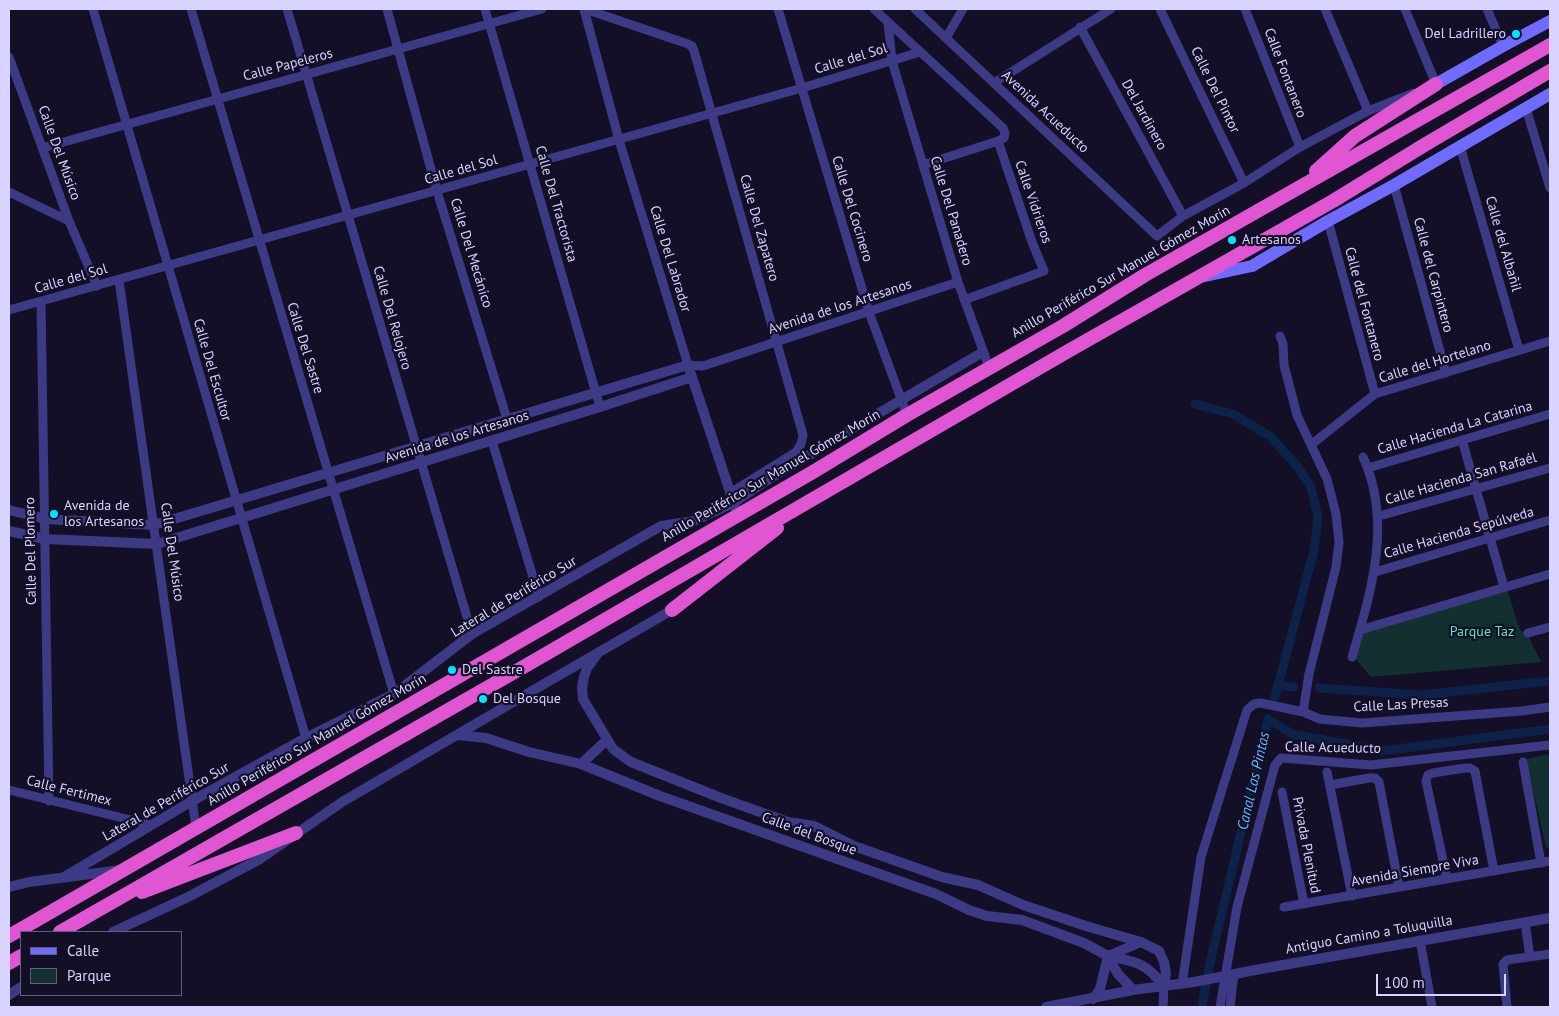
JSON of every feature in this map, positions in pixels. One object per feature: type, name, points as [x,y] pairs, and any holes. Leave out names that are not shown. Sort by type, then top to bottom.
[{"type":"highway","name":"Anillo Periférico Sur Manuel Gómez Morín","points":[[9,936],[196,828],[733,504],[813,472],[907,415],[1063,326],[1145,275],[1550,45]]},
{"type":"highway","points":[[62,931],[541,657],[1061,355],[1333,201],[1550,71]]},
{"type":"highway","points":[[1299,187],[1354,136],[1436,84]]},
{"type":"highway","points":[[672,610],[815,498]]},
{"type":"highway","points":[[100,908],[296,833]]},
{"type":"highway","points":[[9,963],[20,957]]},
{"type":"main road","points":[[1436,84],[1550,21]]},
{"type":"main road","points":[[1200,277],[1252,266],[1550,94]]},
{"type":"street","name":"Calle Del Escultor","points":[[93,9],[306,738]]},
{"type":"street","name":"Calle Del Sastre","points":[[191,9],[394,694]]},
{"type":"street","name":"Calle Del Relojero","points":[[287,9],[472,634]]},
{"type":"street","name":"Calle Del Mecánico","points":[[387,9],[437,191],[507,419]]},
{"type":"street","name":"Calle Del Tractorista","points":[[485,9],[600,408]]},
{"type":"street","name":"Calle Papeleros","points":[[42,148],[542,9]]},
{"type":"street","name":"Calle Del Zapatero","points":[[584,9],[692,46],[803,435],[801,444],[796,452],[733,504]]},
{"type":"street","name":"Calle Del Labrador","points":[[584,9],[619,140],[733,504]]},
{"type":"street","name":"Calle Del Cocinero","points":[[778,9],[869,312],[907,415]]},
{"type":"street","points":[[874,9],[1003,128],[1005,133],[1004,138],[998,141],[923,166]]},
{"type":"street","name":"Avenida Acueducto","points":[[915,9],[1157,236],[1183,216]]},
{"type":"street","points":[[946,38],[963,9]]},
{"type":"street","points":[[994,83],[1111,9]]},
{"type":"street","name":"Calle Del Pintor","points":[[1160,9],[1244,183]]},
{"type":"street","name":"Calle Fontanero","points":[[1246,9],[1300,147]]},
{"type":"street","points":[[1325,9],[1368,111]]},
{"type":"street","points":[[1183,216],[1244,183],[1300,147],[1368,111],[1436,84],[1405,9]]},
{"type":"street","points":[[1487,9],[1503,46]]},
{"type":"street","name":"Calle Del Panadero","points":[[888,22],[892,61],[958,282],[989,368]]},
{"type":"street","name":"Del Jardinero","points":[[1080,27],[1183,216]]},
{"type":"street","name":"Calle del Sol","points":[[9,310],[711,114],[920,52]]},
{"type":"street","name":"Calle Del Músico","points":[[9,60],[69,220],[97,286]]},
{"type":"street","points":[[1526,108],[1550,188]]},
{"type":"street","name":"Calle Vidrieros","points":[[964,300],[1044,271],[1032,242],[998,141]]},
{"type":"street","name":"Calle del Albañil","points":[[1460,146],[1519,350]]},
{"type":"street","name":"Calle del Carpintero","points":[[1394,185],[1446,373]]},
{"type":"street","points":[[9,192],[69,220]]},
{"type":"street","name":"Calle del Fontanero","points":[[1328,221],[1375,394]]},
{"type":"street","name":"Calle Del Músico","points":[[119,280],[196,828]]},
{"type":"street","name":"Avenida de los Artesanos","points":[[9,510],[44,519],[154,525],[688,365],[703,366],[958,282]]},
{"type":"street","name":"Calle Del Plomero","points":[[41,301],[49,801]]},
{"type":"street","points":[[1280,336],[1283,344],[1284,365],[1297,414],[1327,479],[1336,514],[1339,542],[1336,567],[1309,674],[1303,712]]},
{"type":"street","name":"Calle del Hortelano","points":[[1312,444],[1375,394],[1550,341]]},
{"type":"street","name":"Lateral de Periférico Sur","points":[[64,877],[151,825],[306,738],[394,694],[472,634],[661,526],[694,521],[733,504],[761,484],[983,352]]},
{"type":"street","name":"Avenida de los Artesanos","points":[[9,531],[45,539],[157,544],[600,408],[692,377],[703,366]]},
{"type":"street","name":"Calle Hacienda La Catarina","points":[[1368,468],[1550,414]]},
{"type":"street","points":[[1462,440],[1504,587]]},
{"type":"street","points":[[492,441],[538,597]]},
{"type":"street","points":[[1352,657],[1375,572],[1378,516],[1368,468],[1363,457]]},
{"type":"street","name":"Calle Hacienda San Rafaél","points":[[1378,516],[1550,468]]},
{"type":"street","name":"Calle Hacienda Sepúlveda","points":[[1375,572],[1550,520]]},
{"type":"street","points":[[1360,630],[1550,574]]},
{"type":"street","points":[[116,931],[188,897],[260,859],[342,802],[672,610]]},
{"type":"street","points":[[1528,633],[1550,627]]},
{"type":"street","name":"Calle del Bosque","points":[[598,654],[587,668],[582,688],[583,699],[613,749],[631,762],[715,796],[788,822],[814,826],[854,846],[942,877],[978,885],[1024,905],[1089,927],[1142,942],[1159,951],[1166,973],[1164,986]]},
{"type":"street","name":"Calle Las Presas","points":[[1182,984],[1201,857],[1247,710],[1254,704],[1261,703],[1303,712],[1320,719],[1362,723],[1522,711],[1550,707]]},
{"type":"street","name":"Calle del Bosque","points":[[457,735],[486,738],[528,752],[581,764],[660,796],[936,894],[969,910],[987,916],[1022,920],[1053,930],[1084,942],[1108,956],[1118,974],[1133,990]]},
{"type":"street","points":[[581,764],[607,740]]},
{"type":"street","name":"Calle Acueducto","points":[[1220,1007],[1230,975],[1237,907],[1275,765],[1281,758],[1371,765],[1550,746]]},
{"type":"street","points":[[1523,762],[1546,862]]},
{"type":"street","points":[[1447,879],[1426,781],[1428,776],[1433,773],[1465,768],[1475,771],[1494,871]]},
{"type":"street","points":[[1327,772],[1352,896]]},
{"type":"street","points":[[1330,784],[1368,778],[1375,778],[1379,782],[1399,887]]},
{"type":"street","name":"Calle Fertimex","points":[[9,790],[151,825]]},
{"type":"street","name":"Privada Plenitud","points":[[1282,792],[1304,904]]},
{"type":"street","name":"Avenida Siempre Viva","points":[[1284,907],[1546,862]]},
{"type":"street","points":[[9,887],[29,882],[124,869]]},
{"type":"street","name":"Antiguo Camino a Toluquilla","points":[[1046,1007],[1133,990],[1194,982],[1550,918]]},
{"type":"street","points":[[1525,922],[1530,957]]},
{"type":"street","points":[[1420,940],[1432,1007]]},
{"type":"street","points":[[1108,956],[1142,942]]},
{"type":"street","points":[[1507,1007],[1503,964],[1507,960],[1550,954]]},
{"type":"street","points":[[1108,956],[1139,962],[1153,972],[1164,986],[1163,1007]]},
{"type":"street","points":[[1093,999],[1100,989],[1108,956]]},
{"type":"street","points":[[1230,975],[1230,1007]]},
{"type":"street","points":[[9,996],[20,988]]},
{"type":"green space","name":"Parque Taz","points":[[1507,589],[1520,630],[1528,635],[1541,662],[1371,677],[1355,658],[1363,631]]},
{"type":"green space","points":[[1550,754],[1550,847],[1546,848],[1526,759]]},
{"type":"waterway","points":[[1195,404],[1233,414],[1271,437],[1297,466],[1311,487],[1318,517],[1314,550],[1275,697]]},
{"type":"waterway","points":[[1319,688],[1422,695],[1550,681]]},
{"type":"waterway","points":[[1278,685],[1294,687]]},
{"type":"waterway","name":"Canal Las Pintas","points":[[1202,1007],[1209,967],[1268,719],[1292,734],[1382,751],[1550,729]]},
{"type":"place","name":"Del Ladrillero","points":[[1516,34]]},
{"type":"place","name":"Artesanos","points":[[1232,240]]},
{"type":"place","name":"Avenida de los Artesanos","points":[[54,514]]},
{"type":"place","name":"Del Sastre","points":[[452,670]]},
{"type":"place","name":"Del Bosque","points":[[483,699]]}]
